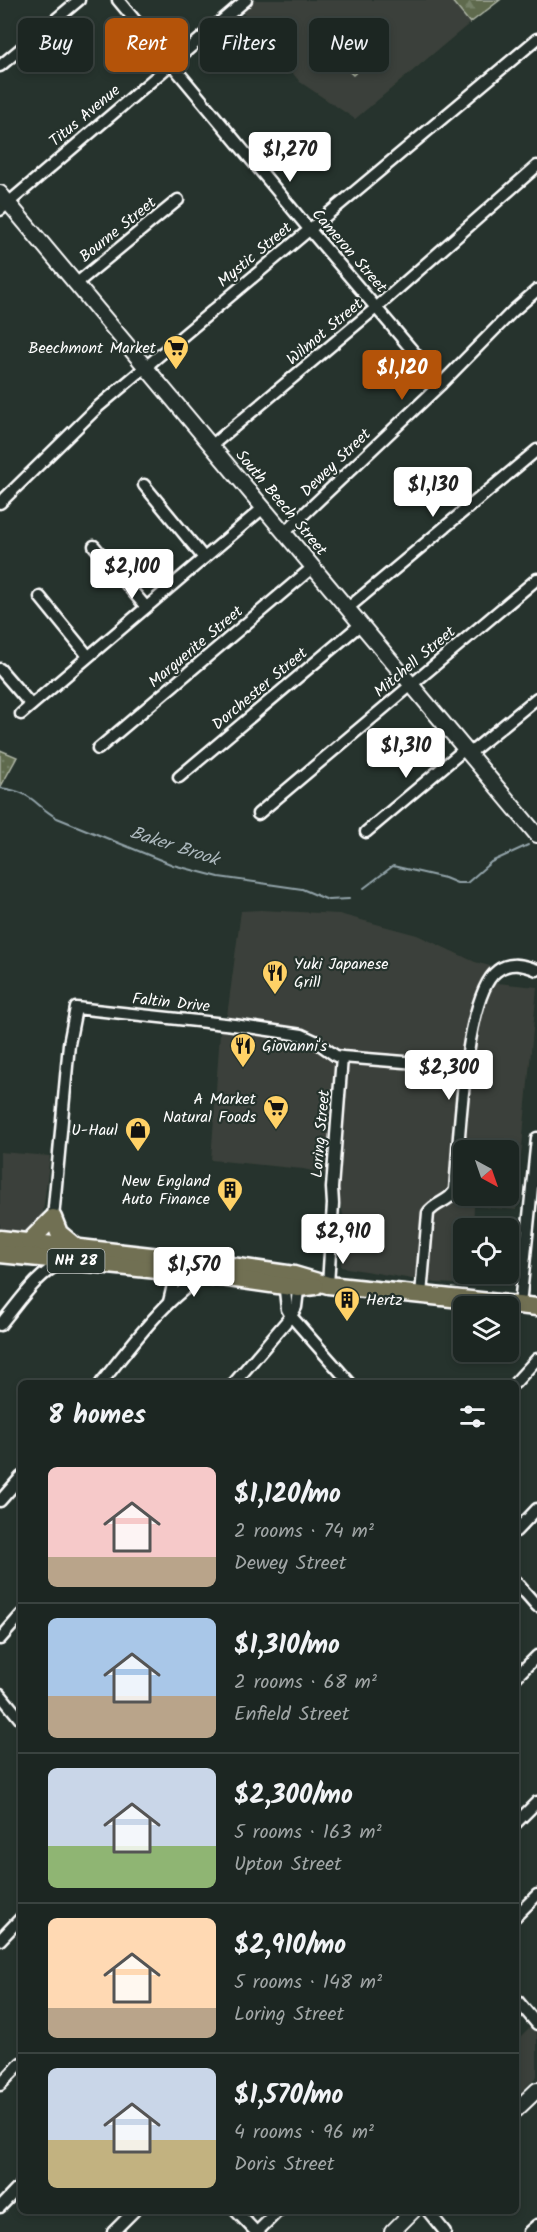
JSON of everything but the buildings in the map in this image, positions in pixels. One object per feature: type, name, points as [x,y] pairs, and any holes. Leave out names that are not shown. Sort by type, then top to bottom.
[{"type":"main road","points":[[29,1242],[53,1218],[71,1254]]},
{"type":"main road","name":"NH 28","points":[[0,1239],[29,1242],[48,1252]]},
{"type":"main road","name":"NH 28","points":[[0,1254],[48,1252],[204,1262],[292,1281]]},
{"type":"main road","name":"NH 28","points":[[71,1254],[207,1275],[292,1281],[529,1306]]},
{"type":"street","points":[[0,66],[79,0]]},
{"type":"street","name":"Cameron Street","points":[[118,0],[133,18]]},
{"type":"street","name":"Titus Avenue","points":[[188,49],[246,0]]},
{"type":"street","name":"Mystic Street","points":[[0,503],[99,406],[537,39]]},
{"type":"street","name":"Titus Avenue","points":[[2,201],[160,72]]},
{"type":"street","name":"Cameron Street","points":[[178,72],[309,230],[441,384]]},
{"type":"street","name":"Wilmot Street","points":[[211,446],[377,307],[537,166]]},
{"type":"street","name":"Bourne Street","points":[[77,283],[178,200]]},
{"type":"street","name":"South Beech Street","points":[[2,201],[77,283],[537,835]]},
{"type":"street","name":"Dewey Street","points":[[284,533],[537,290]]},
{"type":"street","points":[[348,608],[537,450]]},
{"type":"street","points":[[144,485],[204,558]]},
{"type":"street","points":[[21,714],[263,508]]},
{"type":"street","points":[[94,546],[146,607]]},
{"type":"street","name":"Marguerite Street","points":[[98,749],[314,567]]},
{"type":"street","name":"Mitchell Street","points":[[258,814],[537,579]]},
{"type":"street","points":[[40,597],[88,656]]},
{"type":"street","name":"Dorchester Street","points":[[179,777],[361,624]]},
{"type":"street","points":[[0,669],[31,705]]},
{"type":"street","points":[[366,832],[537,698]]},
{"type":"street","points":[[421,1295],[428,1213],[436,1204],[450,1198],[455,1190],[469,1041],[482,994],[496,971],[512,965],[537,970]]},
{"type":"street","name":"Faltin Drive","points":[[53,1218],[69,1044],[76,1008],[303,1035],[342,1058],[467,1067]]},
{"type":"street","name":"Loring Street","points":[[328,1285],[332,1188],[342,1058]]},
{"type":"street","points":[[529,1306],[537,1138]]},
{"type":"street","points":[[26,1294],[48,1252]]},
{"type":"street","points":[[0,1325],[52,1268],[71,1254]]},
{"type":"street","points":[[164,1270],[173,1285],[168,1304]]},
{"type":"street","points":[[104,1380],[168,1304],[191,1283],[207,1275]]},
{"type":"street","points":[[292,1281],[287,1309],[347,1380]]},
{"type":"street","points":[[237,1380],[291,1316]]},
{"type":"street","points":[[518,1380],[537,1359]]},
{"type":"street","points":[[0,1501],[18,1480]]},
{"type":"street","points":[[519,1528],[537,1509]]},
{"type":"street","points":[[519,1585],[537,1606]]},
{"type":"street","points":[[0,1639],[18,1618]]},
{"type":"street","points":[[519,1674],[537,1656]]},
{"type":"street","points":[[0,1694],[18,1716]]},
{"type":"street","points":[[519,1820],[537,1802]]},
{"type":"street","points":[[519,1913],[537,1895]]},
{"type":"street","points":[[0,1940],[18,1921]]},
{"type":"street","points":[[519,2003],[537,2024]]},
{"type":"street","points":[[0,2085],[18,2066]]},
{"type":"street","points":[[519,2107],[537,2090]]},
{"type":"street","points":[[0,2207],[18,2188]]},
{"type":"street","points":[[113,2232],[131,2214]]},
{"type":"street","points":[[239,2214],[256,2232],[275,2214]]},
{"type":"street","points":[[392,2232],[410,2214]]},
{"type":"street","points":[[430,2214],[445,2232]]},
{"type":"street","points":[[529,2232],[537,2225]]},
{"type":"shaded area","points":[[255,0],[451,0],[470,23],[355,119],[300,82],[292,72],[297,72],[297,18],[247,18],[242,12]]},
{"type":"shaded area","points":[[241,911],[339,914],[417,935],[475,962],[490,966],[497,983],[537,987],[519,1178],[519,1140],[453,1140],[453,1206],[474,1206],[473,1218],[453,1218],[453,1284],[341,1267],[344,1219],[337,1188],[327,1174],[303,1169],[211,1160],[220,1033],[227,1016]]},
{"type":"shaded area","points":[[0,1152],[50,1156],[42,1220],[38,1225],[24,1231],[0,1230]]},
{"type":"shaded area","points":[[474,1206],[516,1206],[516,1210]]},
{"type":"shaded area","points":[[531,2026],[537,2033],[537,2076],[519,2094],[519,2038]]},
{"type":"green space","points":[[451,0],[500,0],[470,23]]},
{"type":"green space","points":[[0,750],[17,757],[0,788]]},
{"type":"waterway","name":"Baker Brook","points":[[0,788],[26,795],[57,818],[173,865],[219,877],[302,889],[328,900],[349,899]]},
{"type":"waterway","name":"Baker Brook","points":[[364,888],[393,866],[457,883],[467,883],[491,862],[528,845]]},
{"type":"place","name":"Beechmont Market","points":[[176,371]]},
{"type":"place","name":"Yuki Japanese Grill","points":[[275,996]]},
{"type":"place","name":"Giovanni's","points":[[243,1069]]},
{"type":"place","name":"A Market Natural Foods","points":[[276,1131]]},
{"type":"place","name":"U-Haul","points":[[138,1153]]},
{"type":"place","name":"New England Auto Finance","points":[[230,1213]]},
{"type":"place","name":"Hertz","points":[[347,1323]]}]
